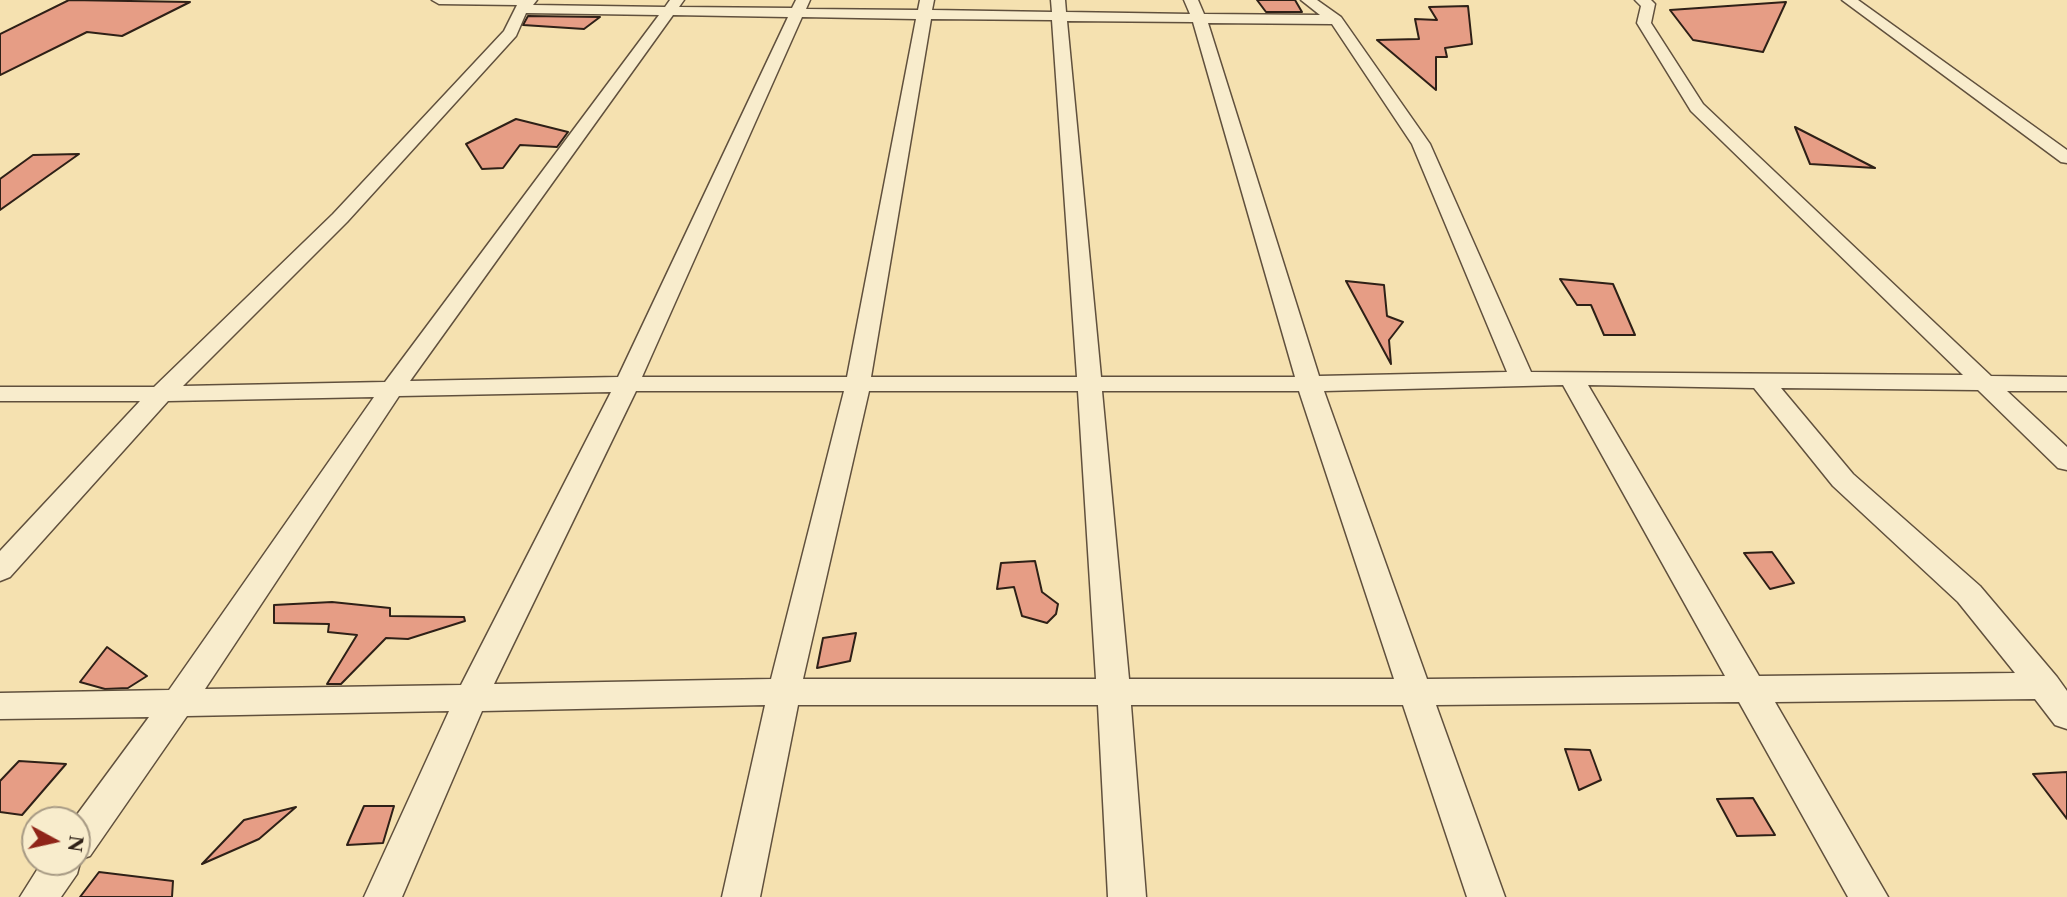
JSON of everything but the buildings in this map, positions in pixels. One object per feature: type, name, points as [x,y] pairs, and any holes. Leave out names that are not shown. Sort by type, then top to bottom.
[{"type":"street","points":[[439,0],[672,7],[1195,9],[1336,20]]},
{"type":"street","points":[[1308,0],[1336,20],[1421,144],[1522,379]]},
{"type":"street","points":[[1642,0],[1648,4],[1644,23],[1697,107],[2067,462]]},
{"type":"street","points":[[1849,0],[2067,158]]},
{"type":"street","points":[[0,570],[162,394],[340,218],[511,33],[527,3]]},
{"type":"street","points":[[383,897],[472,696],[627,384],[800,6]]},
{"type":"street","points":[[91,824],[177,704],[392,389],[672,7]]},
{"type":"street","points":[[741,897],[784,692],[858,384],[926,7]]},
{"type":"street","points":[[1059,8],[1087,384],[1115,691],[1127,897]]},
{"type":"street","points":[[1195,9],[1309,384],[1486,897]]},
{"type":"street","points":[[0,394],[162,394],[627,384],[1309,384],[1571,378],[2067,384]]},
{"type":"street","points":[[1571,378],[1869,897]]},
{"type":"street","points":[[1760,380],[1843,480],[1969,594],[2067,715]]},
{"type":"street","points":[[0,706],[784,692],[1415,692],[2045,686]]},
{"type":"street","points":[[39,897],[54,876]]}]
